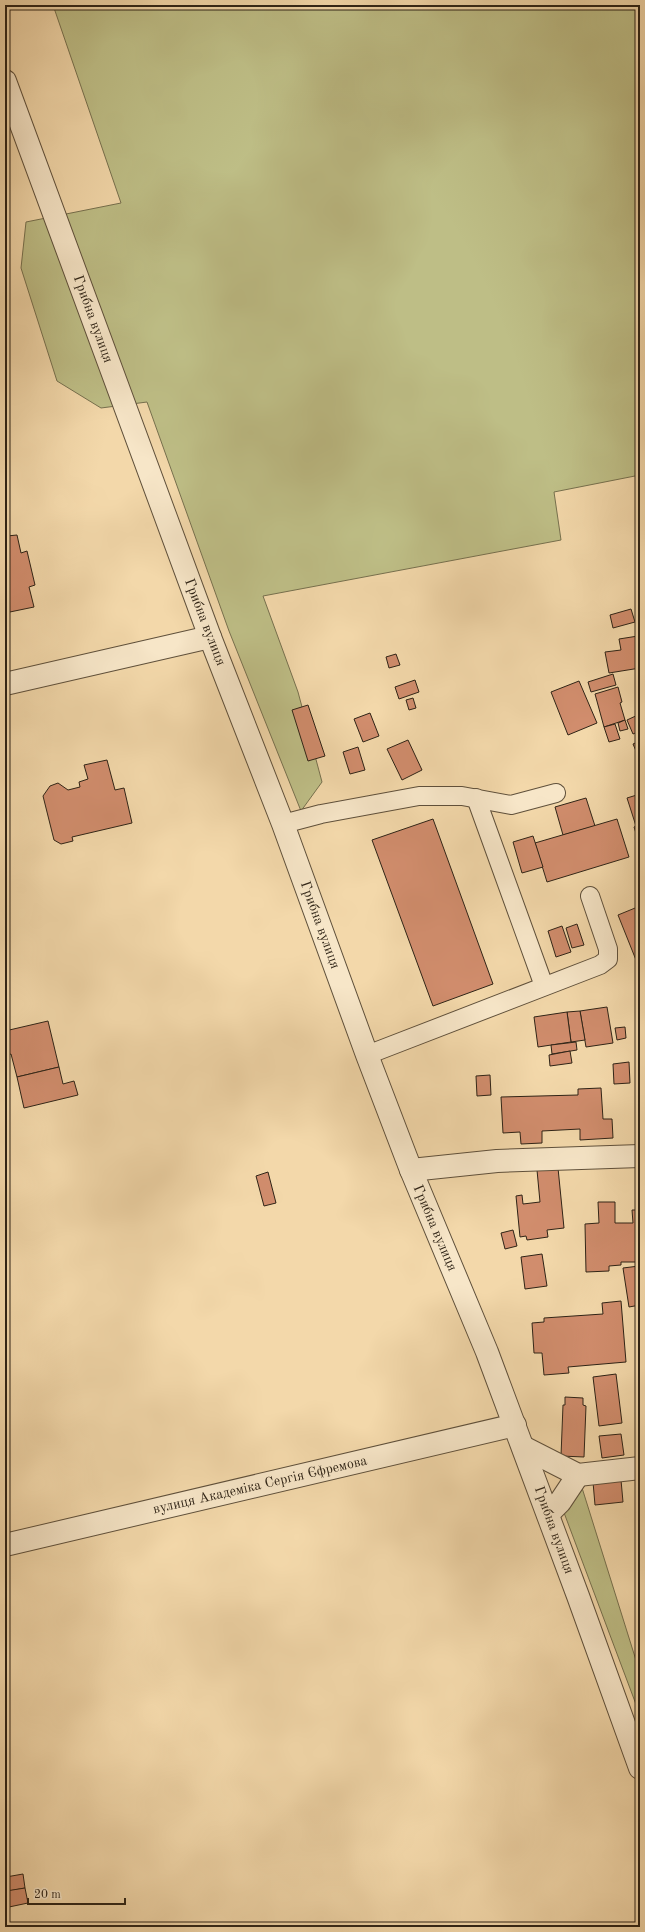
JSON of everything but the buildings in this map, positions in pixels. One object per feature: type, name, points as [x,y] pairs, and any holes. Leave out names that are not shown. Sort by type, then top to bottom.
[{"type":"street","name":"Грибна вулиця","points":[[5,81],[210,637],[283,824],[367,1055],[411,1170],[487,1352],[515,1425],[640,1768]]},
{"type":"street","points":[[5,684],[210,637]]},
{"type":"street","points":[[411,1170],[497,1161],[640,1156]]},
{"type":"street","name":"вулиця Академіка Сергія Єфремова","points":[[5,1545],[515,1425]]},
{"type":"street","points":[[523,1447],[578,1475],[640,1468]]},
{"type":"street","points":[[548,1514],[560,1502],[578,1475]]},
{"type":"lane","points":[[283,824],[321,814],[419,796],[444,794],[512,805],[556,793]]},
{"type":"lane","points":[[476,798],[544,986]]},
{"type":"lane","points":[[367,1055],[600,965],[608,959],[608,949],[590,896]]},
{"type":"green space","points":[[53,5],[640,5],[640,475],[554,492],[561,540],[263,596],[298,692],[322,782],[301,811],[229,631],[147,402],[101,408],[57,381],[21,268],[26,222],[121,203]]},
{"type":"green space","points":[[578,1475],[640,1673],[640,1715],[560,1502]]}]
